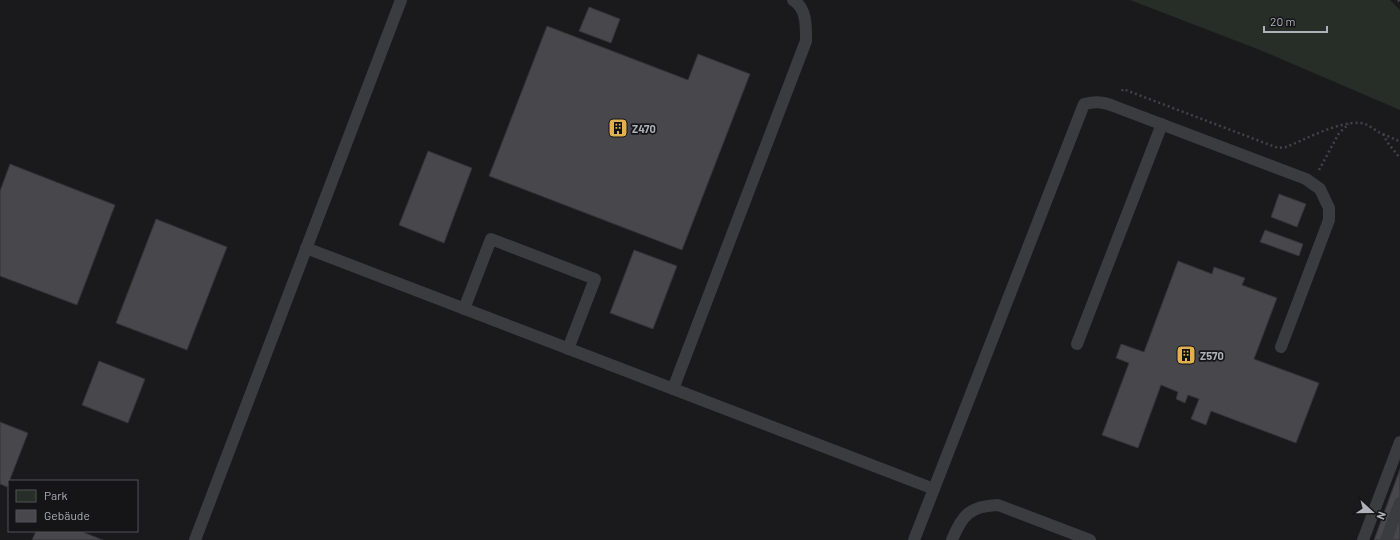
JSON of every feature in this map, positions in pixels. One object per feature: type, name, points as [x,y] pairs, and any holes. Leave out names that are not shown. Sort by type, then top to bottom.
[{"type":"lane","points":[[195,540],[401,0]]},
{"type":"lane","points":[[673,389],[806,41],[806,17],[797,2],[793,0]]},
{"type":"lane","points":[[914,540],[1084,104],[1094,102],[1107,103],[1306,179],[1320,190],[1329,208],[1329,220],[1281,347]]},
{"type":"lane","points":[[1077,344],[1162,124]]},
{"type":"lane","points":[[464,309],[491,239],[513,247],[595,279],[568,349]]},
{"type":"lane","points":[[306,248],[934,489]]},
{"type":"lane","points":[[1363,540],[1400,442]]},
{"type":"lane","points":[[1386,540],[1400,503]]},
{"type":"lane","points":[[952,540],[958,525],[965,516],[975,509],[986,505],[998,505],[1090,540]]},
{"type":"path","points":[[1116,107],[1123,89],[1278,148],[1286,148],[1339,126],[1358,123],[1369,125],[1400,142]]},
{"type":"path","points":[[1313,184],[1325,158],[1339,134],[1349,124]]},
{"type":"path","points":[[1383,134],[1387,142],[1400,158]]},
{"type":"green space","points":[[1130,0],[1390,0],[1400,10],[1400,110],[1260,50]]},
{"type":"building","points":[[589,7],[620,19],[611,43],[579,31]]},
{"type":"building","name":"Z470","points":[[547,26],[688,80],[698,54],[750,74],[682,250],[489,176]]},
{"type":"building","points":[[428,151],[472,168],[444,243],[399,225]]},
{"type":"building","points":[[10,164],[115,205],[77,305],[0,276],[0,191]]},
{"type":"building","points":[[1279,194],[1306,204],[1297,227],[1271,217]]},
{"type":"building","points":[[156,219],[227,247],[187,350],[116,323]]},
{"type":"building","points":[[1265,230],[1303,244],[1299,256],[1260,242]]},
{"type":"building","points":[[634,250],[677,266],[653,329],[610,313]]},
{"type":"building","name":"Z570","points":[[1178,261],[1212,274],[1214,267],[1245,278],[1242,285],[1277,298],[1254,359],[1319,383],[1296,443],[1211,411],[1206,425],[1191,419],[1199,399],[1188,395],[1185,403],[1176,399],[1178,392],[1161,385],[1138,448],[1102,435],[1129,363],[1116,358],[1121,344],[1144,352]]},
{"type":"building","points":[[99,361],[145,379],[128,423],[82,405]]},
{"type":"building","points":[[0,422],[28,433],[10,480],[8,480],[7,487],[0,484]]},
{"type":"building","points":[[1400,469],[1400,540],[1374,540]]},
{"type":"building","points":[[36,532],[83,532],[103,540],[32,540]]},
{"type":"place","name":"Z470","points":[[618,128]]},
{"type":"place","name":"Z570","points":[[1186,355]]}]
